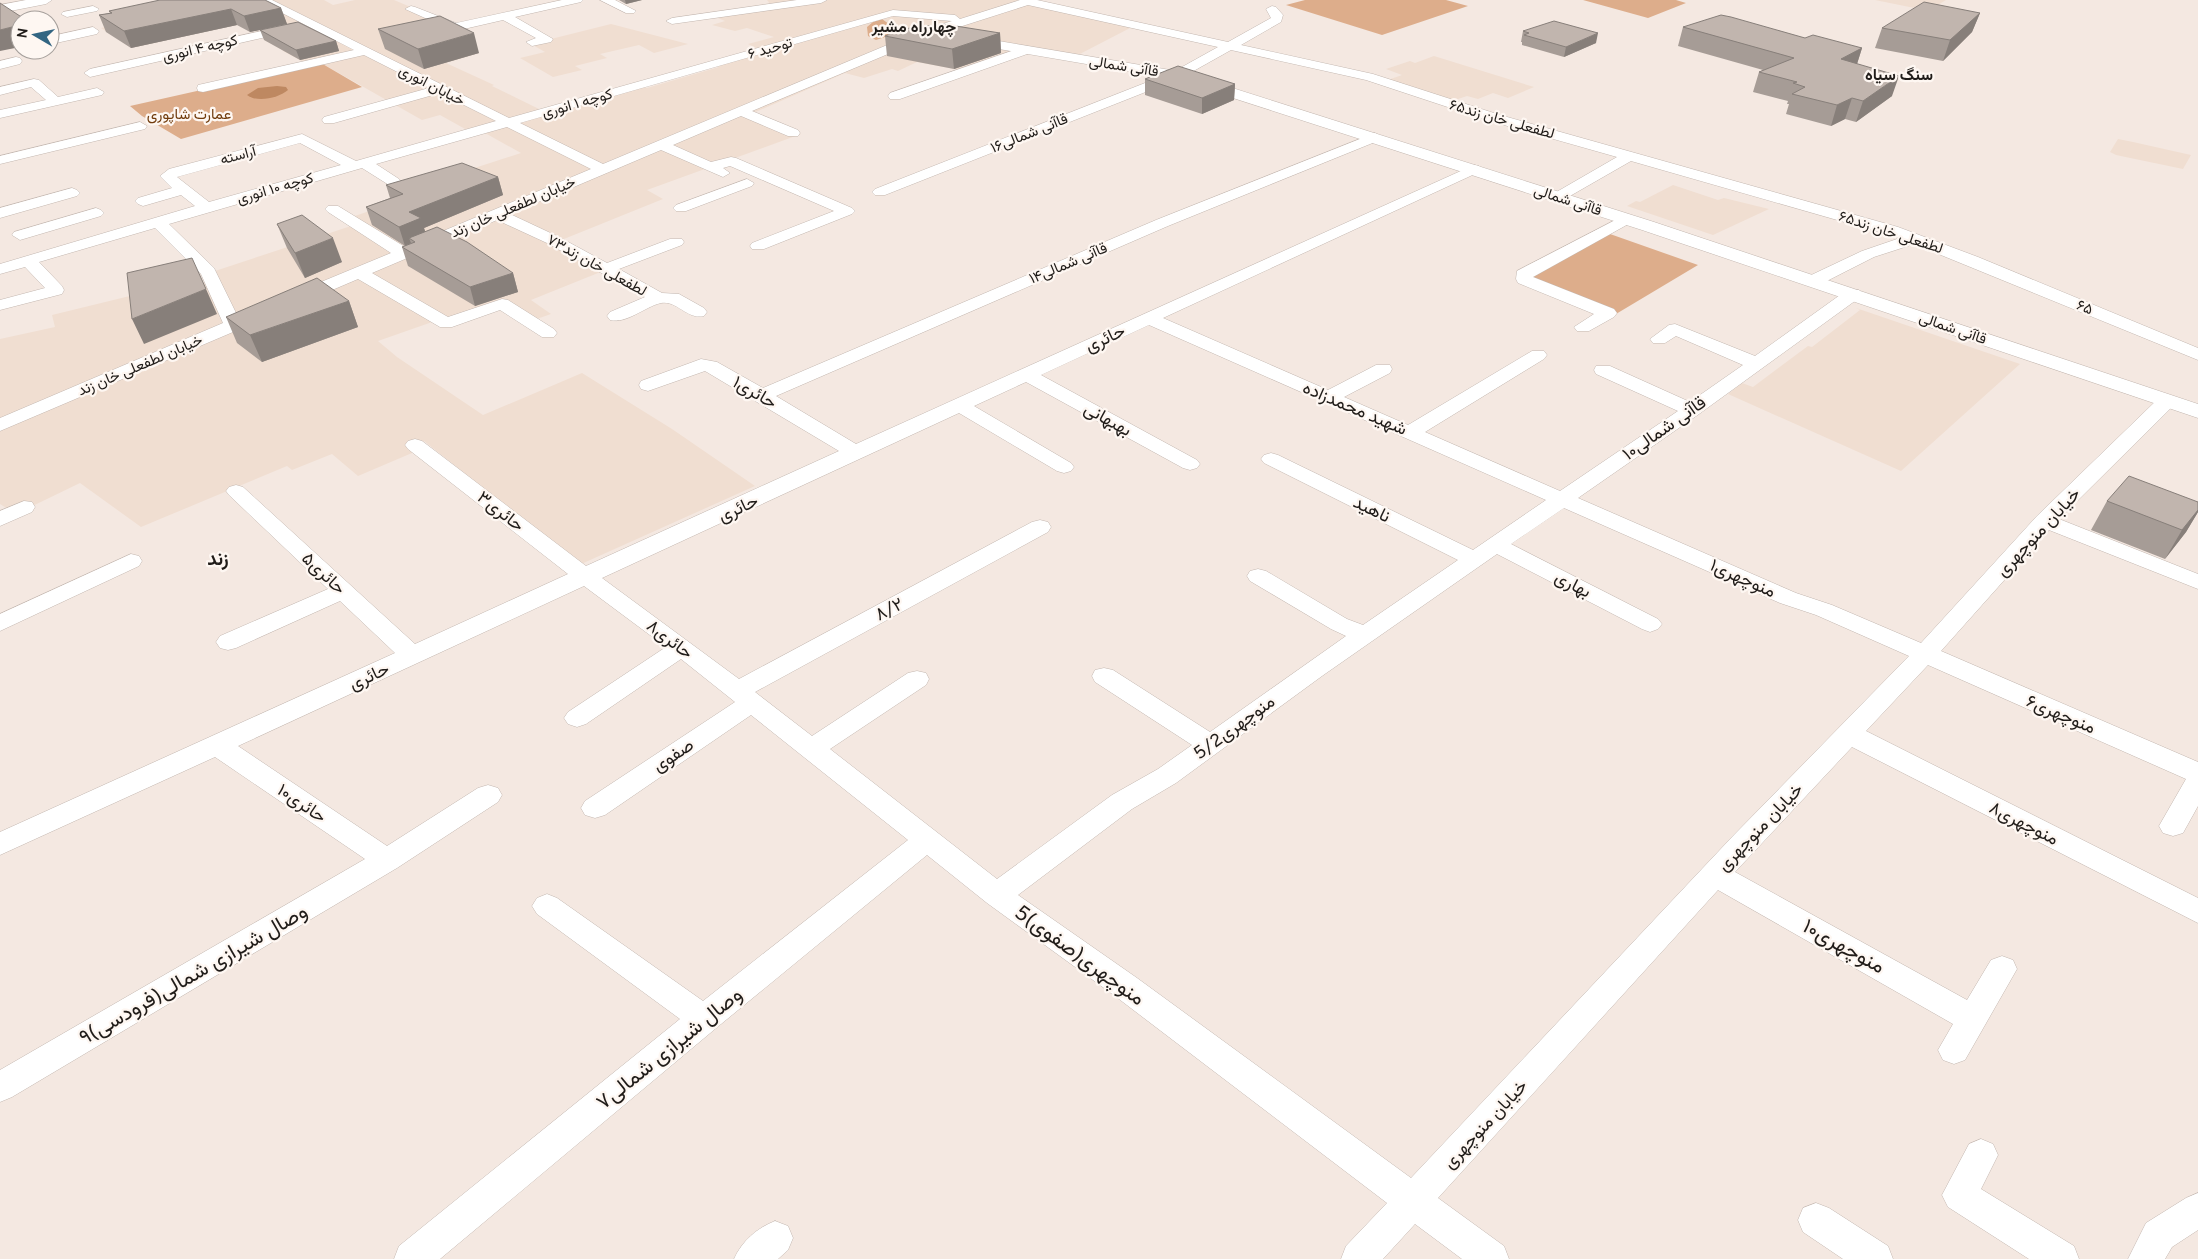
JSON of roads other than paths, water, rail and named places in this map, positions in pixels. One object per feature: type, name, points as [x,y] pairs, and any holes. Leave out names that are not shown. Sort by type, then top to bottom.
[{"type":"main road","points":[[0,9],[46,0]]},
{"type":"main road","name":"قاآنی شمالی","points":[[927,33],[1177,75],[1558,196],[2198,411]]},
{"type":"main road","points":[[906,42],[953,38]]},
{"type":"street","name":"خیابان انوری","points":[[263,0],[506,123],[602,169]]},
{"type":"street","points":[[417,36],[574,0]]},
{"type":"street","points":[[606,0],[630,11]]},
{"type":"street","points":[[672,21],[821,0]]},
{"type":"street","points":[[881,0],[893,13],[913,28],[927,33]]},
{"type":"street","name":"خیابان لطفعلی خان زند","points":[[0,425],[282,304],[927,33],[1028,1]]},
{"type":"street","name":"لطفعلی خان زند۶۵","points":[[1028,1],[1369,77],[1495,118],[1631,155],[1914,238],[1972,260]]},
{"type":"street","points":[[513,4],[531,10]]},
{"type":"street","points":[[67,14],[93,9]]},
{"type":"street","points":[[411,9],[454,27]]},
{"type":"street","name":"قاآنی شمالی۱۶","points":[[880,192],[1177,75],[1277,20],[1274,12]]},
{"type":"street","points":[[893,13],[969,19]]},
{"type":"street","name":"۶ توحید","points":[[648,83],[893,13]]},
{"type":"street","points":[[504,16],[547,39],[532,42]]},
{"type":"street","name":"کوچه ۴ انوری","points":[[90,73],[311,24]]},
{"type":"street","points":[[60,38],[93,31]]},
{"type":"street","points":[[203,88],[363,50],[379,44]]},
{"type":"street","points":[[895,96],[1026,50]]},
{"type":"street","points":[[0,65],[16,61]]},
{"type":"street","points":[[0,91],[34,83],[55,101]]},
{"type":"street","name":"کوچه ۱ انوری","points":[[506,123],[648,83]]},
{"type":"street","points":[[329,120],[440,89]]},
{"type":"street","points":[[0,114],[98,92]]},
{"type":"street","points":[[740,111],[793,134]]},
{"type":"street","name":"کوچه ۱۰ انوری","points":[[0,269],[206,208],[506,123]]},
{"type":"street","points":[[0,160],[140,126]]},
{"type":"street","name":"قاآنی شمالی۱۴","points":[[762,395],[1162,223],[1375,137]]},
{"type":"street","name":"آراسته","points":[[206,208],[167,176],[174,172],[302,138],[359,165]]},
{"type":"street","points":[[661,145],[747,184],[681,208]]},
{"type":"street","points":[[1558,196],[1631,155]]},
{"type":"street","points":[[709,167],[730,161],[847,211],[758,246]]},
{"type":"street","points":[[359,165],[394,182]]},
{"type":"street","name":"حائری","points":[[0,844],[586,578],[1474,169]]},
{"type":"street","points":[[143,201],[184,189]]},
{"type":"street","points":[[0,305],[56,290],[20,235],[0,214],[72,193]]},
{"type":"street","points":[[333,210],[403,253]]},
{"type":"street","points":[[20,235],[96,213]]},
{"type":"street","name":"لطفعلی خان زند۷۳","points":[[497,214],[554,240],[659,298],[673,298],[698,312]]},
{"type":"street","points":[[1583,327],[1608,312],[1524,280],[1522,275],[1627,219]]},
{"type":"street","points":[[159,223],[208,272],[233,325]]},
{"type":"street","points":[[1812,280],[1868,254],[1914,238]]},
{"type":"street","points":[[605,269],[676,242]]},
{"type":"street","name":"۶۵","points":[[1972,260],[2198,355]]},
{"type":"street","points":[[358,272],[446,323],[502,304],[548,333]]},
{"type":"street","name":"قاآنی شمالی۱۰","points":[[1474,559],[1692,410],[1725,384],[1757,364],[1853,294]]},
{"type":"street","points":[[616,316],[659,298]]},
{"type":"street","name":"شهید محمدزاده","points":[[1148,318],[1562,499]]},
{"type":"street","points":[[1658,339],[1675,329],[1757,364]]},
{"type":"street","points":[[1410,432],[1538,355]]},
{"type":"street","name":"حائری۱","points":[[648,385],[706,365],[762,395],[856,453]]},
{"type":"street","points":[[1329,397],[1383,369]]},
{"type":"street","points":[[1603,370],[1692,410]]},
{"type":"street","name":"بهبهانی","points":[[1026,374],[1190,464]]},
{"type":"street","name":"خیابان منوچهری","points":[[1359,1259],[1715,874],[1924,655],[2045,521],[2167,401]]},
{"type":"street","points":[[959,405],[1064,468]]},
{"type":"street","name":"حائری۳","points":[[415,445],[586,578]]},
{"type":"street","name":"ناهید","points":[[1271,459],[1474,559]]},
{"type":"street","name":"حائری۵","points":[[236,491],[413,656]]},
{"type":"street","name":"منوچهری۱","points":[[1562,499],[1924,655]]},
{"type":"street","points":[[0,520],[24,507]]},
{"type":"street","points":[[2045,521],[2198,582]]},
{"type":"street","name":"۸/۲","points":[[744,697],[1040,527]]},
{"type":"street","name":"بهاری","points":[[1495,545],[1650,624]]},
{"type":"street","name":"5/2منوچهری","points":[[997,895],[1122,802],[1167,776],[1364,634],[1474,559]]},
{"type":"street","points":[[0,623],[131,561]]},
{"type":"street","points":[[1258,576],[1339,624],[1364,634]]},
{"type":"street","name":"حائری۸","points":[[586,578],[682,647],[744,697]]},
{"type":"street","points":[[228,642],[343,591]]},
{"type":"street","points":[[577,718],[682,647]]},
{"type":"street","name":"منوچهری۶","points":[[1924,655],[2198,773]]},
{"type":"street","points":[[1104,676],[1210,744]]},
{"type":"street","points":[[811,749],[917,679]]},
{"type":"street","name":"5منوچهری(صفوی)","points":[[744,697],[928,839],[997,895],[1126,987],[1491,1259]]},
{"type":"street","name":"صفوی","points":[[595,808],[744,697]]},
{"type":"street","name":"منوچهری۸","points":[[1849,734],[2198,911]]},
{"type":"street","name":"حائری۱۰","points":[[217,745],[387,860]]},
{"type":"street","points":[[2173,826],[2198,782]]},
{"type":"street","name":"۹وصال شیرازی شمالی(فرودسی)","points":[[0,1087],[387,860],[488,795]]},
{"type":"street","name":"وصال شیرازی شمالی۷","points":[[412,1259],[704,1019],[928,839]]},
{"type":"street","name":"منوچهری۱۰","points":[[1715,874],[1972,1019]]},
{"type":"street","points":[[547,906],[704,1019]]},
{"type":"street","points":[[1954,1050],[2002,969]]},
{"type":"street","points":[[1981,1155],[1960,1195],[2061,1259]]},
{"type":"street","points":[[2146,1259],[2159,1235],[2198,1210]]},
{"type":"street","points":[[1816,1220],[1875,1259]]},
{"type":"district","name":"چهارراه مشیر","points":[[914,26]]},
{"type":"district","name":"سنگ سیاه","points":[[1899,74]]},
{"type":"district","name":"زند","points":[[218,558]]},
{"type":"park label","name":"عمارت شاپوری","points":[[189,114]]}]
